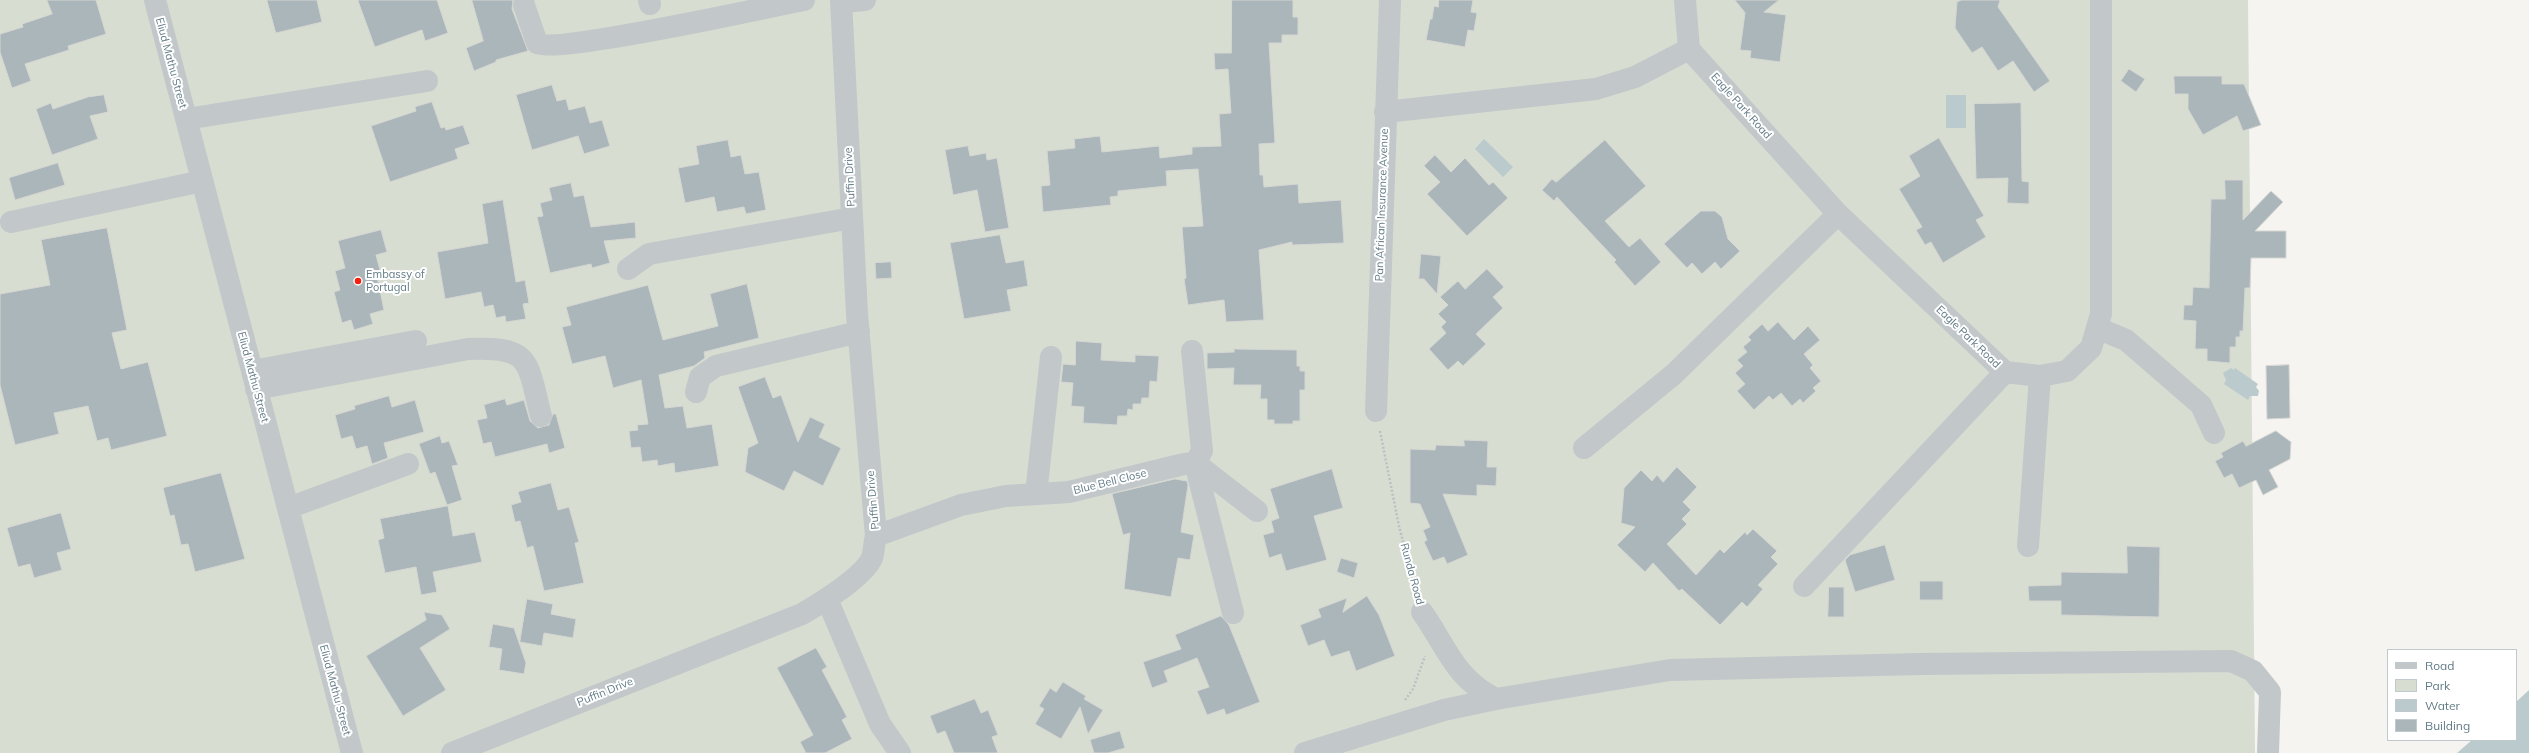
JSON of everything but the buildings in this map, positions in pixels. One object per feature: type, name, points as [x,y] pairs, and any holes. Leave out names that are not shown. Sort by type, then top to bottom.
[{"type":"street","name":"Eliud Mathu Street","points":[[155,0],[352,753]]},
{"type":"street","points":[[524,5],[537,43],[550,46],[604,38],[804,0]]},
{"type":"street","points":[[841,1],[865,0]]},
{"type":"street","name":"Pan African Insurance Avenue","points":[[1376,411],[1390,0]]},
{"type":"street","points":[[1385,112],[1596,89],[1635,77],[1689,49],[1685,0]]},
{"type":"street","name":"Eagle Park Road","points":[[1689,49],[1838,214],[2005,372],[2040,376],[2067,371],[2091,348],[2102,314],[2101,0]]},
{"type":"street","name":"Puffin Drive","points":[[452,753],[802,614],[827,599],[854,577],[872,558],[876,536],[858,332],[841,1]]},
{"type":"street","points":[[186,119],[427,81]]},
{"type":"street","points":[[11,222],[202,181]]},
{"type":"street","points":[[1584,448],[1674,374],[1838,214]]},
{"type":"street","points":[[628,269],[649,254],[852,218]]},
{"type":"street","points":[[2097,328],[2126,340],[2201,405],[2214,433]]},
{"type":"street","points":[[696,392],[700,376],[716,366],[858,332]]},
{"type":"street","points":[[254,380],[416,341]]},
{"type":"street","points":[[254,380],[468,348],[496,347],[513,351],[523,360],[530,376],[541,416]]},
{"type":"street","points":[[1192,351],[1202,451],[1196,464],[1233,613]]},
{"type":"street","points":[[1036,494],[1051,357]]},
{"type":"street","points":[[1804,586],[2005,372]]},
{"type":"street","points":[[2028,546],[2040,376]]},
{"type":"street","points":[[288,508],[408,464]]},
{"type":"street","name":"Blue Bell Close","points":[[876,536],[961,505],[1006,496],[1068,492],[1184,464],[1196,464]]},
{"type":"street","points":[[1196,464],[1257,511]]},
{"type":"street","points":[[827,599],[880,724],[900,753]]},
{"type":"street","points":[[1422,612],[1460,673],[1481,691],[1496,699]]},
{"type":"street","points":[[1305,753],[1383,727],[1444,710],[1496,699],[1670,670],[1920,664],[2231,661],[2253,671],[2270,692],[2268,753]]},
{"type":"path","name":"Runda Road","points":[[1376,411],[1399,526],[1422,612]]},
{"type":"path","points":[[1383,727],[1414,689],[1425,655],[1424,648]]},
{"type":"green space","points":[[0,0],[2248,0],[2255,753],[0,753]]},
{"type":"water","points":[[1946,95],[1966,95],[1966,128],[1946,128]]},
{"type":"water","points":[[1484,139],[1513,167],[1503,177],[1475,149]]},
{"type":"water","points":[[2231,368],[2234,370],[2235,368],[2258,384],[2256,387],[2259,391],[2258,396],[2250,396],[2248,400],[2224,384],[2226,380],[2223,373]]},
{"type":"water","points":[[2529,690],[2529,753],[2457,753],[2471,741],[2517,741],[2517,701]]},
{"type":"place","name":"Embassy of Portugal","points":[[358,281]]}]
